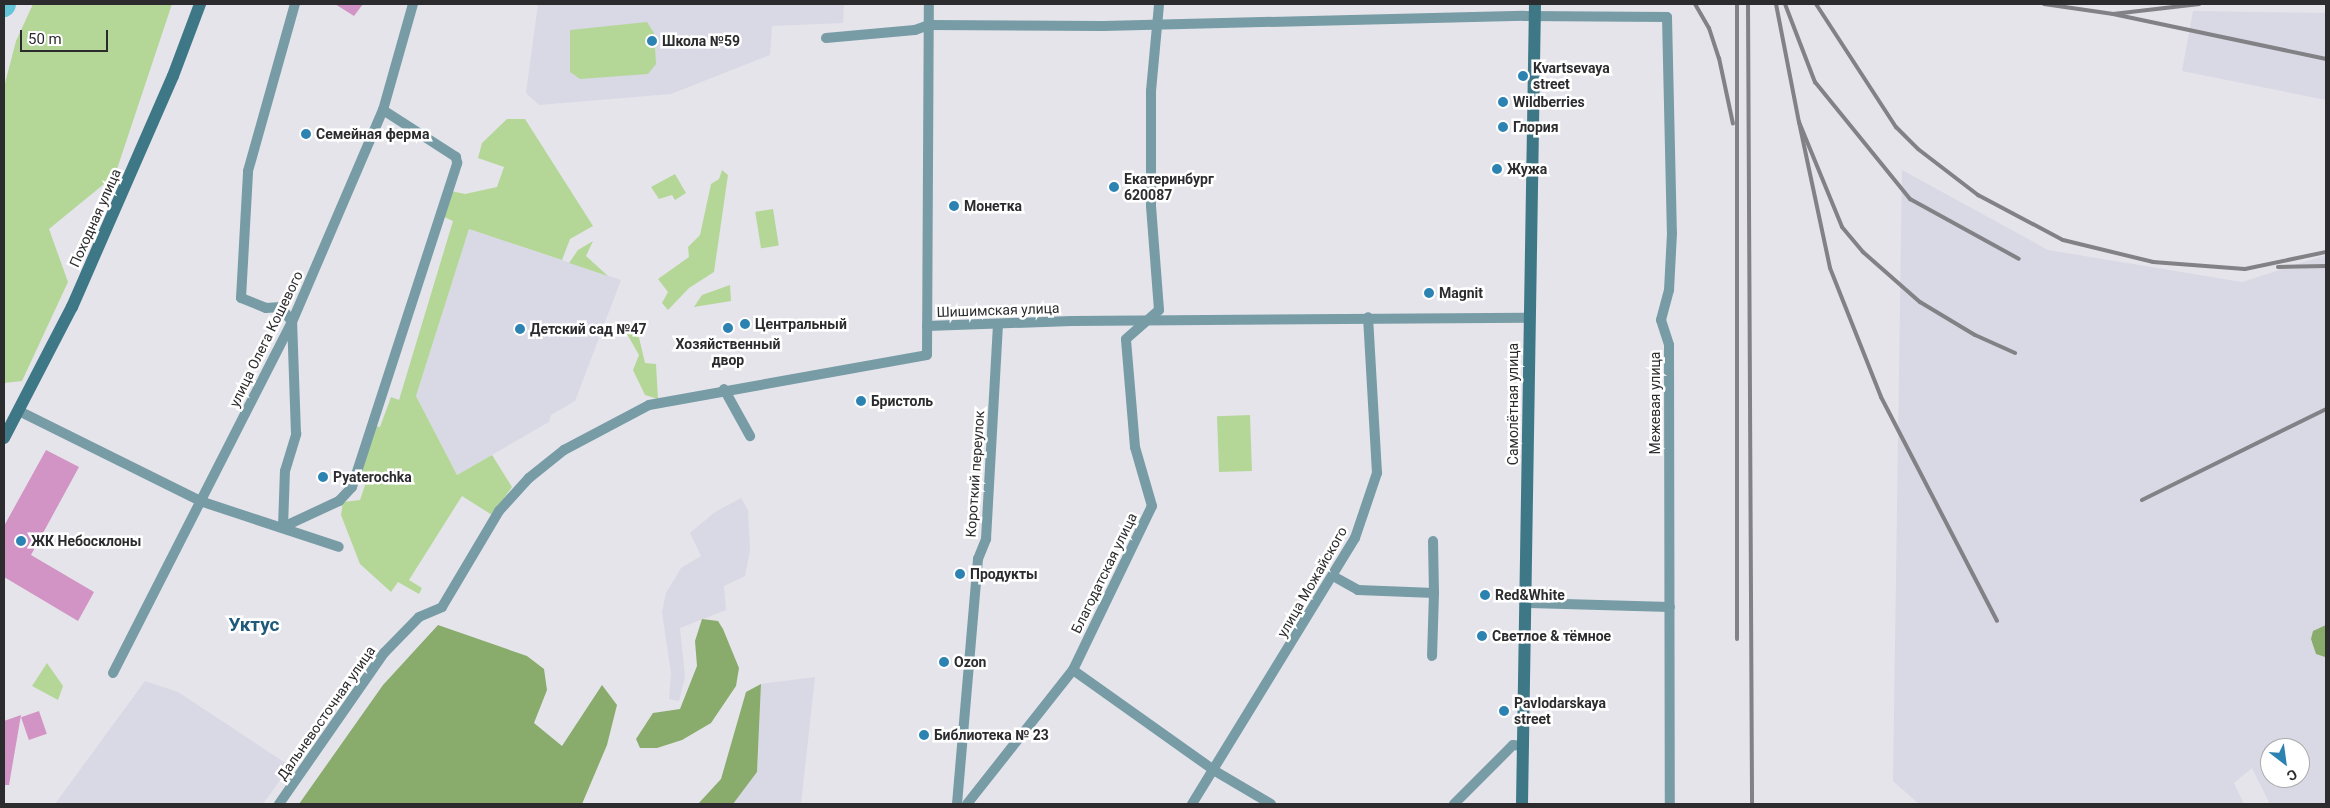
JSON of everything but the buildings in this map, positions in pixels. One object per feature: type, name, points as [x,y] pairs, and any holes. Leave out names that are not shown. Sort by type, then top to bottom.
[{"type":"main road","name":"Походная улица","points":[[4,438],[72,307],[173,76],[200,4]]},
{"type":"main road","name":"Самолётная улица","points":[[1522,804],[1528,603],[1528,318],[1535,10]]},
{"type":"street","points":[[283,527],[285,471],[296,434],[292,322],[281,307],[266,308],[241,298],[248,171],[295,4]]},
{"type":"street","name":"улица Олега Кошевого","points":[[113,673],[292,322],[383,110],[413,4]]},
{"type":"street","points":[[927,326],[930,4]]},
{"type":"street","name":"Благодатская улица","points":[[967,804],[1073,670],[1152,506],[1135,447],[1126,339],[1143,322],[1159,310],[1151,206],[1150,91],[1160,23],[1159,4]]},
{"type":"street","points":[[826,38],[914,30],[929,25],[1160,23],[1535,10]]},
{"type":"street","name":"Межевая улица","points":[[1535,10],[1667,17],[1672,233],[1669,290],[1661,320],[1669,345],[1670,804]]},
{"type":"street","points":[[283,527],[339,501],[352,487],[457,163],[456,157],[383,110]]},
{"type":"street","name":"Шишимская улица","points":[[419,618],[442,608],[499,511],[529,478],[557,456],[650,405],[724,389],[926,355],[927,326],[1368,317],[1528,318]]},
{"type":"street","name":"улица Можайского","points":[[1192,804],[1215,771],[1355,538],[1377,473],[1368,317]]},
{"type":"street","name":"Короткий переулок","points":[[958,804],[978,559],[986,540],[998,324]]},
{"type":"street","points":[[724,389],[750,436]]},
{"type":"street","points":[[19,411],[200,501],[283,527],[339,548]]},
{"type":"street","points":[[1432,656],[1434,541]]},
{"type":"street","points":[[1333,576],[1358,590],[1434,594]]},
{"type":"street","points":[[1528,603],[1670,607]]},
{"type":"street","name":"Дальневосточная улица","points":[[279,804],[384,653],[419,618]]},
{"type":"street","points":[[1073,670],[1215,771],[1271,804]]},
{"type":"street","points":[[1454,804],[1513,745],[1524,746]]},
{"type":"shaded area","name":"Школа №59","points":[[538,4],[844,4],[843,23],[772,26],[770,55],[671,94],[539,105],[526,93]]},
{"type":"shaded area","points":[[2193,11],[2326,13],[2326,100],[2182,71]]},
{"type":"shaded area","points":[[1902,170],[2048,250],[2242,282],[2326,255],[2326,804],[2270,804],[2262,788],[2310,788],[2310,738],[2260,738],[2260,784],[2252,768],[2234,783],[2244,804],[1919,804],[1893,781]]},
{"type":"shaded area","name":"Детский сад №47","points":[[469,229],[621,280],[575,401],[551,415],[549,422],[457,475],[416,396]]},
{"type":"shaded area","points":[[741,498],[748,510],[750,550],[745,576],[724,586],[726,610],[680,628],[685,677],[679,701],[669,699],[671,673],[662,612],[666,593],[681,568],[701,556],[690,533],[715,512]]},
{"type":"shaded area","points":[[815,677],[801,804],[733,804],[757,772],[761,684]]},
{"type":"shaded area","points":[[145,681],[178,692],[290,766],[263,804],[55,804]]},
{"type":"green space","points":[[33,4],[172,4],[115,175],[49,229],[68,282],[22,381],[4,383],[4,87],[16,41]]},
{"type":"green space","points":[[647,22],[654,33],[656,64],[648,74],[580,79],[570,72],[570,30]]},
{"type":"green space","points":[[507,119],[525,119],[593,226],[570,239],[562,260],[469,229],[416,396],[457,475],[492,455],[512,487],[492,515],[462,496],[409,580],[422,588],[419,594],[398,582],[391,592],[360,564],[341,515],[343,502],[360,500],[368,476],[360,474],[375,426],[380,427],[391,397],[399,400],[453,221],[442,216],[451,191],[465,194],[497,187],[504,167],[478,158],[482,143]]},
{"type":"green space","points":[[722,170],[728,175],[714,272],[689,288],[668,310],[662,303],[668,292],[658,279],[689,257],[688,247],[700,235],[711,184],[719,179]]},
{"type":"green space","points":[[675,174],[686,193],[675,200],[672,195],[659,199],[651,187]]},
{"type":"green space","points":[[773,209],[779,246],[761,248],[755,212]]},
{"type":"green space","points":[[593,241],[586,256],[608,276],[569,263],[578,250]]},
{"type":"green space","points":[[730,285],[731,301],[694,307],[702,295]]},
{"type":"green space","points":[[637,329],[645,363],[656,364],[658,399],[645,395],[633,370],[639,355],[627,334]]},
{"type":"green space","points":[[1250,415],[1252,471],[1219,472],[1217,416]]},
{"type":"green space","points":[[702,619],[718,621],[723,629],[739,668],[736,686],[711,723],[682,740],[657,748],[640,748],[636,739],[653,713],[680,709],[697,666],[695,641]]},
{"type":"green space","points":[[438,625],[527,656],[544,669],[547,690],[534,723],[562,746],[602,685],[617,705],[607,745],[582,804],[299,804],[383,685]]},
{"type":"green space","points":[[2326,625],[2325,657],[2316,654],[2311,639],[2313,631]]},
{"type":"green space","points":[[47,663],[63,686],[58,700],[32,686]]},
{"type":"green space","points":[[761,684],[757,772],[733,804],[698,804],[721,779],[746,692]]},
{"type":"railway","points":[[1695,4],[1709,28],[1719,58],[1733,124]]},
{"type":"railway","points":[[1737,4],[1737,639]]},
{"type":"railway","points":[[1748,4],[1752,804]]},
{"type":"railway","points":[[1776,4],[1799,122],[1842,227],[1863,252],[1920,302],[1975,335],[2015,353]]},
{"type":"railway","points":[[1785,4],[1815,82],[1910,199],[2019,259]]},
{"type":"railway","points":[[1816,4],[1896,127],[1918,149],[1978,195],[2063,240],[2153,262],[2245,269],[2326,252]]},
{"type":"railway","points":[[2044,4],[2113,14],[2199,4]]},
{"type":"railway","points":[[2113,14],[2326,59]]},
{"type":"railway","points":[[1799,122],[1830,268],[1881,397],[1997,621]]},
{"type":"railway","points":[[2278,267],[2326,266]]},
{"type":"railway","points":[[2142,500],[2326,409]]},
{"type":"place","name":"Школа №59","points":[[652,41]]},
{"type":"place","name":"Kvartsevaya street","points":[[1523,76]]},
{"type":"place","name":"Wildberries","points":[[1503,102]]},
{"type":"place","name":"Глория","points":[[1503,127]]},
{"type":"place","name":"Семейная ферма","points":[[306,134]]},
{"type":"place","name":"Жужа","points":[[1497,169]]},
{"type":"place","name":"Екатеринбург 620087","points":[[1114,187]]},
{"type":"place","name":"Монетка","points":[[954,206]]},
{"type":"place","name":"Magnit","points":[[1429,293]]},
{"type":"place","name":"Центральный","points":[[745,324]]},
{"type":"place","name":"Хозяйственный двор","points":[[728,328]]},
{"type":"place","name":"Детский сад №47","points":[[520,329]]},
{"type":"place","name":"Бристоль","points":[[861,401]]},
{"type":"place","name":"Pyaterochka","points":[[323,477]]},
{"type":"place","name":"ЖК Небосклоны","points":[[21,541]]},
{"type":"place","name":"Продукты","points":[[960,574]]},
{"type":"place","name":"Red&White","points":[[1485,595]]},
{"type":"place","name":"Светлое & тёмное","points":[[1482,636]]},
{"type":"place","name":"Ozon","points":[[944,662]]},
{"type":"place","name":"Pavlodarskaya street","points":[[1504,711]]},
{"type":"place","name":"Библиотека № 23","points":[[924,735]]},
{"type":"district","name":"Уктус","points":[[254,625]]}]
